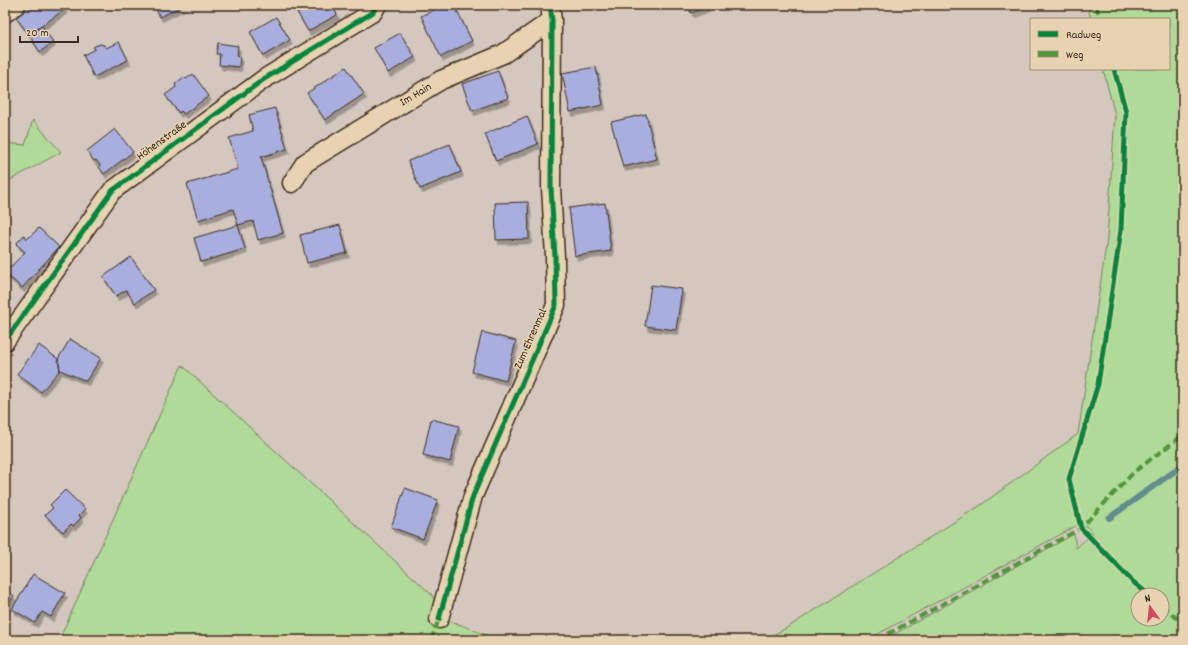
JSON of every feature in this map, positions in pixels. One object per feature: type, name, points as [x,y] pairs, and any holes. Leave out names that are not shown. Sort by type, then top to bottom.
[{"type":"street","points":[[5,13],[16,5]]},
{"type":"street","name":"Höhenstraße","points":[[5,341],[112,191],[264,79],[373,12],[377,5]]},
{"type":"street","name":"Im Hain","points":[[292,183],[304,163],[441,80],[503,54],[551,13]]},
{"type":"street","name":"Zum Ehrenmal","points":[[439,619],[473,496],[556,305],[551,188],[551,13]]},
{"type":"green space","points":[[1087,5],[1183,5],[1183,640],[884,640],[1074,534],[1076,548],[1093,533],[1086,526],[1076,526],[867,640],[762,640],[785,629],[981,505],[1078,434],[1107,239],[1115,115],[1103,70],[1170,70],[1170,18],[1091,18]]},
{"type":"green space","points":[[33,120],[61,152],[5,183],[5,143],[25,145]]},
{"type":"green space","points":[[182,365],[432,595],[443,618],[499,640],[59,640]]},
{"type":"building","points":[[22,5],[26,5],[29,10],[36,5],[62,5],[65,9],[29,35],[12,12]]},
{"type":"building","points":[[154,5],[184,5],[160,17]]},
{"type":"building","points":[[293,5],[332,5],[337,15],[308,31]]},
{"type":"building","points":[[444,5],[454,5],[472,41],[441,57],[421,16]]},
{"type":"building","points":[[688,5],[707,5],[707,7],[691,13]]},
{"type":"building","points":[[276,17],[290,40],[263,56],[250,32]]},
{"type":"building","points":[[42,26],[53,42],[40,52],[29,35]]},
{"type":"building","points":[[400,33],[415,57],[388,73],[374,48]]},
{"type":"building","points":[[119,42],[128,60],[94,77],[83,55],[95,49],[93,47],[100,44],[104,45],[106,48]]},
{"type":"building","points":[[218,43],[238,46],[237,56],[240,57],[239,67],[219,65],[220,54],[216,54]]},
{"type":"building","points":[[346,67],[364,94],[325,120],[307,93]]},
{"type":"building","points":[[596,67],[603,105],[570,112],[562,73]]},
{"type":"building","points":[[498,71],[508,98],[472,111],[462,84]]},
{"type":"building","points":[[193,74],[209,96],[184,114],[181,111],[179,113],[165,95],[176,87],[175,84],[184,77],[186,79]]},
{"type":"building","points":[[275,108],[287,149],[261,157],[283,233],[258,240],[253,221],[238,225],[233,209],[198,220],[187,184],[238,169],[229,138],[253,131],[249,115]]},
{"type":"building","points":[[646,114],[657,159],[623,167],[611,122]]},
{"type":"building","points":[[527,116],[538,144],[496,161],[485,134]]},
{"type":"building","points":[[115,129],[133,152],[104,174],[99,167],[100,165],[96,160],[94,161],[87,151]]},
{"type":"building","points":[[450,144],[461,172],[420,189],[408,161]]},
{"type":"building","points":[[528,202],[529,239],[496,240],[495,203]]},
{"type":"building","points":[[605,203],[611,251],[575,256],[569,208]]},
{"type":"building","points":[[238,225],[245,249],[201,262],[194,238]]},
{"type":"building","points":[[340,225],[347,253],[307,263],[300,235]]},
{"type":"building","points":[[39,228],[59,247],[22,288],[5,273],[25,252],[16,244],[24,235],[27,239]]},
{"type":"building","points":[[131,257],[154,290],[135,303],[126,290],[116,296],[103,277]]},
{"type":"building","points":[[651,285],[682,289],[676,330],[645,326]]},
{"type":"building","points":[[482,332],[516,341],[506,381],[472,372]]},
{"type":"building","points":[[70,339],[101,358],[86,381],[60,370],[58,359]]},
{"type":"building","points":[[39,345],[58,359],[60,370],[41,392],[17,374]]},
{"type":"building","points":[[431,419],[459,426],[450,462],[423,455]]},
{"type":"building","points":[[405,488],[438,500],[423,539],[391,527]]},
{"type":"building","points":[[65,490],[85,509],[79,515],[81,518],[73,526],[71,524],[63,532],[45,515],[53,508],[50,505]]},
{"type":"building","points":[[33,574],[65,593],[51,617],[42,612],[35,623],[12,609]]},
{"type":"building","points":[[5,590],[14,596],[5,610]]},
{"type":"waterway","points":[[1109,518],[1183,465]]},
{"type":"marked path","points":[[1096,5],[1100,18]]},
{"type":"marked path","points":[[877,640],[1081,528],[1134,472],[1183,435]]},
{"type":"marked path","points":[[1170,612],[1183,623]]},
{"type":"marked path","points":[[431,640],[439,619]]},
{"type":"cycle path","points":[[5,341],[112,191],[264,79],[373,12],[377,5]]},
{"type":"cycle path","points":[[439,619],[473,496],[556,305],[551,188],[552,20],[550,5]]},
{"type":"cycle path","points":[[1114,70],[1126,112],[1121,230],[1098,384],[1069,479],[1081,528],[1139,587]]}]
